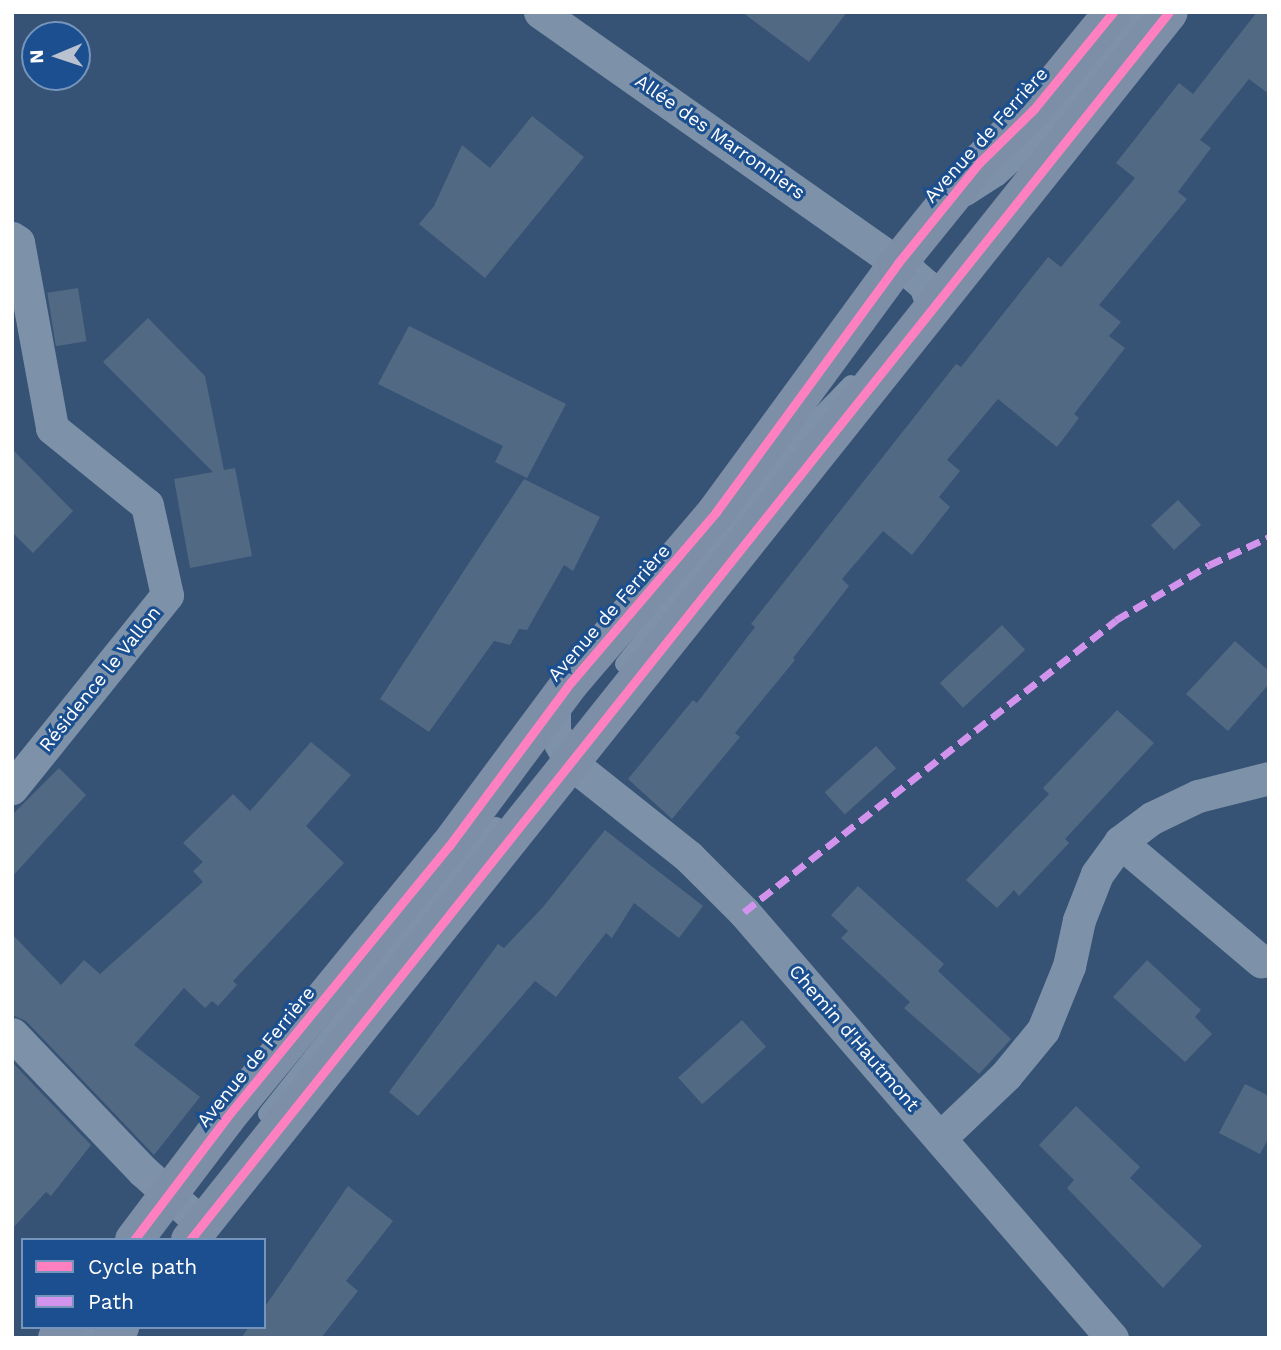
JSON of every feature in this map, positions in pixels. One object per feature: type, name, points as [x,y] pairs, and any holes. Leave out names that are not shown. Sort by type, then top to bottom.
[{"type":"main road","name":"Avenue de Ferrière","points":[[150,1211],[502,773],[554,704],[716,512],[905,268],[937,216],[979,163],[1034,109],[1113,12]]},
{"type":"main road","points":[[203,1224],[561,756],[933,307],[1169,12]]},
{"type":"street","name":"Allée des Marronniers","points":[[541,12],[905,268],[925,285],[933,307]]},
{"type":"street","name":"Résidence le Vallon","points":[[12,237],[18,242],[52,428],[147,505],[167,595],[12,788]]},
{"type":"street","points":[[905,268],[931,277],[967,265]]},
{"type":"street","points":[[502,773],[527,760],[561,756],[554,704]]},
{"type":"street","name":"Chemin d'Hautmont","points":[[561,756],[689,858],[744,912],[1112,1338]]},
{"type":"street","points":[[941,1137],[1006,1075],[1042,1030],[1069,966],[1079,920],[1097,874],[1120,842],[1152,818],[1198,796],[1269,778]]},
{"type":"street","points":[[1120,842],[1261,961]]},
{"type":"street","points":[[12,1034],[150,1211],[203,1224]]},
{"type":"lane","points":[[937,216],[998,177],[1038,141],[1142,12]]},
{"type":"building","points":[[742,12],[847,12],[809,62]]},
{"type":"building","points":[[1257,12],[1269,12],[1269,94],[1249,79],[1200,140],[1211,148],[1178,192],[1187,199],[1099,305],[1121,322],[1109,336],[1125,348],[1074,414],[1079,418],[1057,447],[998,399],[947,460],[960,471],[939,497],[950,507],[912,555],[883,531],[842,579],[849,586],[793,658],[795,660],[735,733],[740,737],[672,819],[628,779],[693,700],[697,703],[755,627],[751,624],[956,364],[961,367],[1048,257],[1061,267],[1135,178],[1116,163],[1179,83],[1193,94]]},
{"type":"building","points":[[532,116],[584,157],[485,278],[419,224],[434,206],[462,145],[490,168]]},
{"type":"building","points":[[78,288],[86,341],[56,346],[47,293]]},
{"type":"building","points":[[148,318],[205,376],[224,470],[235,468],[252,556],[190,568],[174,479],[213,472],[103,362]]},
{"type":"building","points":[[409,326],[566,404],[527,478],[495,462],[503,446],[378,384]]},
{"type":"building","points":[[12,449],[73,511],[33,553],[12,532]]},
{"type":"building","points":[[524,479],[600,517],[573,571],[564,565],[527,630],[519,629],[510,645],[494,641],[429,732],[380,699]]},
{"type":"building","points":[[1178,500],[1201,525],[1174,550],[1151,525]]},
{"type":"building","points":[[1002,625],[1025,650],[963,708],[940,683]]},
{"type":"building","points":[[1235,641],[1269,671],[1269,684],[1228,731],[1186,694]]},
{"type":"building","points":[[1117,710],[1154,743],[1065,839],[1069,843],[1019,896],[1014,890],[997,908],[966,880],[1049,794],[1043,788]]},
{"type":"building","points":[[311,742],[351,775],[306,826],[344,863],[233,981],[237,985],[218,1006],[212,1001],[205,1008],[184,988],[134,1045],[200,1097],[154,1155],[26,1021],[12,1015],[12,934],[61,985],[84,960],[100,974],[203,882],[193,871],[203,862],[183,843],[233,794],[250,811]]},
{"type":"building","points":[[876,746],[896,768],[845,814],[825,792]]},
{"type":"building","points":[[59,768],[86,795],[12,877],[12,815]]},
{"type":"building","points":[[605,830],[703,906],[679,938],[634,903],[612,938],[606,933],[556,997],[535,981],[418,1116],[389,1092],[498,944],[504,948],[543,907]]},
{"type":"building","points":[[858,886],[944,964],[938,971],[1011,1039],[979,1074],[904,1008],[910,1002],[841,938],[848,931],[831,915]]},
{"type":"building","points":[[1147,960],[1201,1010],[1195,1017],[1212,1034],[1185,1062],[1113,997]]},
{"type":"building","points":[[742,1020],[766,1047],[702,1104],[678,1078]]},
{"type":"building","points":[[12,1062],[91,1145],[51,1196],[46,1192],[12,1229]]},
{"type":"building","points":[[1245,1084],[1269,1096],[1269,1137],[1260,1154],[1219,1133]]},
{"type":"building","points":[[1076,1106],[1140,1167],[1130,1178],[1202,1246],[1163,1288],[1067,1188],[1074,1180],[1039,1145]]},
{"type":"building","points":[[348,1186],[393,1221],[346,1281],[358,1291],[321,1338],[241,1338],[248,1329],[266,1329],[266,1305]]},
{"type":"marked path","points":[[744,912],[1116,620],[1209,565],[1269,537]]},
{"type":"cycle path","points":[[136,1238],[227,1117],[449,846],[571,682],[716,512],[898,263],[979,163],[1034,109],[1113,12]]},
{"type":"cycle path","points":[[192,1238],[1169,12]]}]
